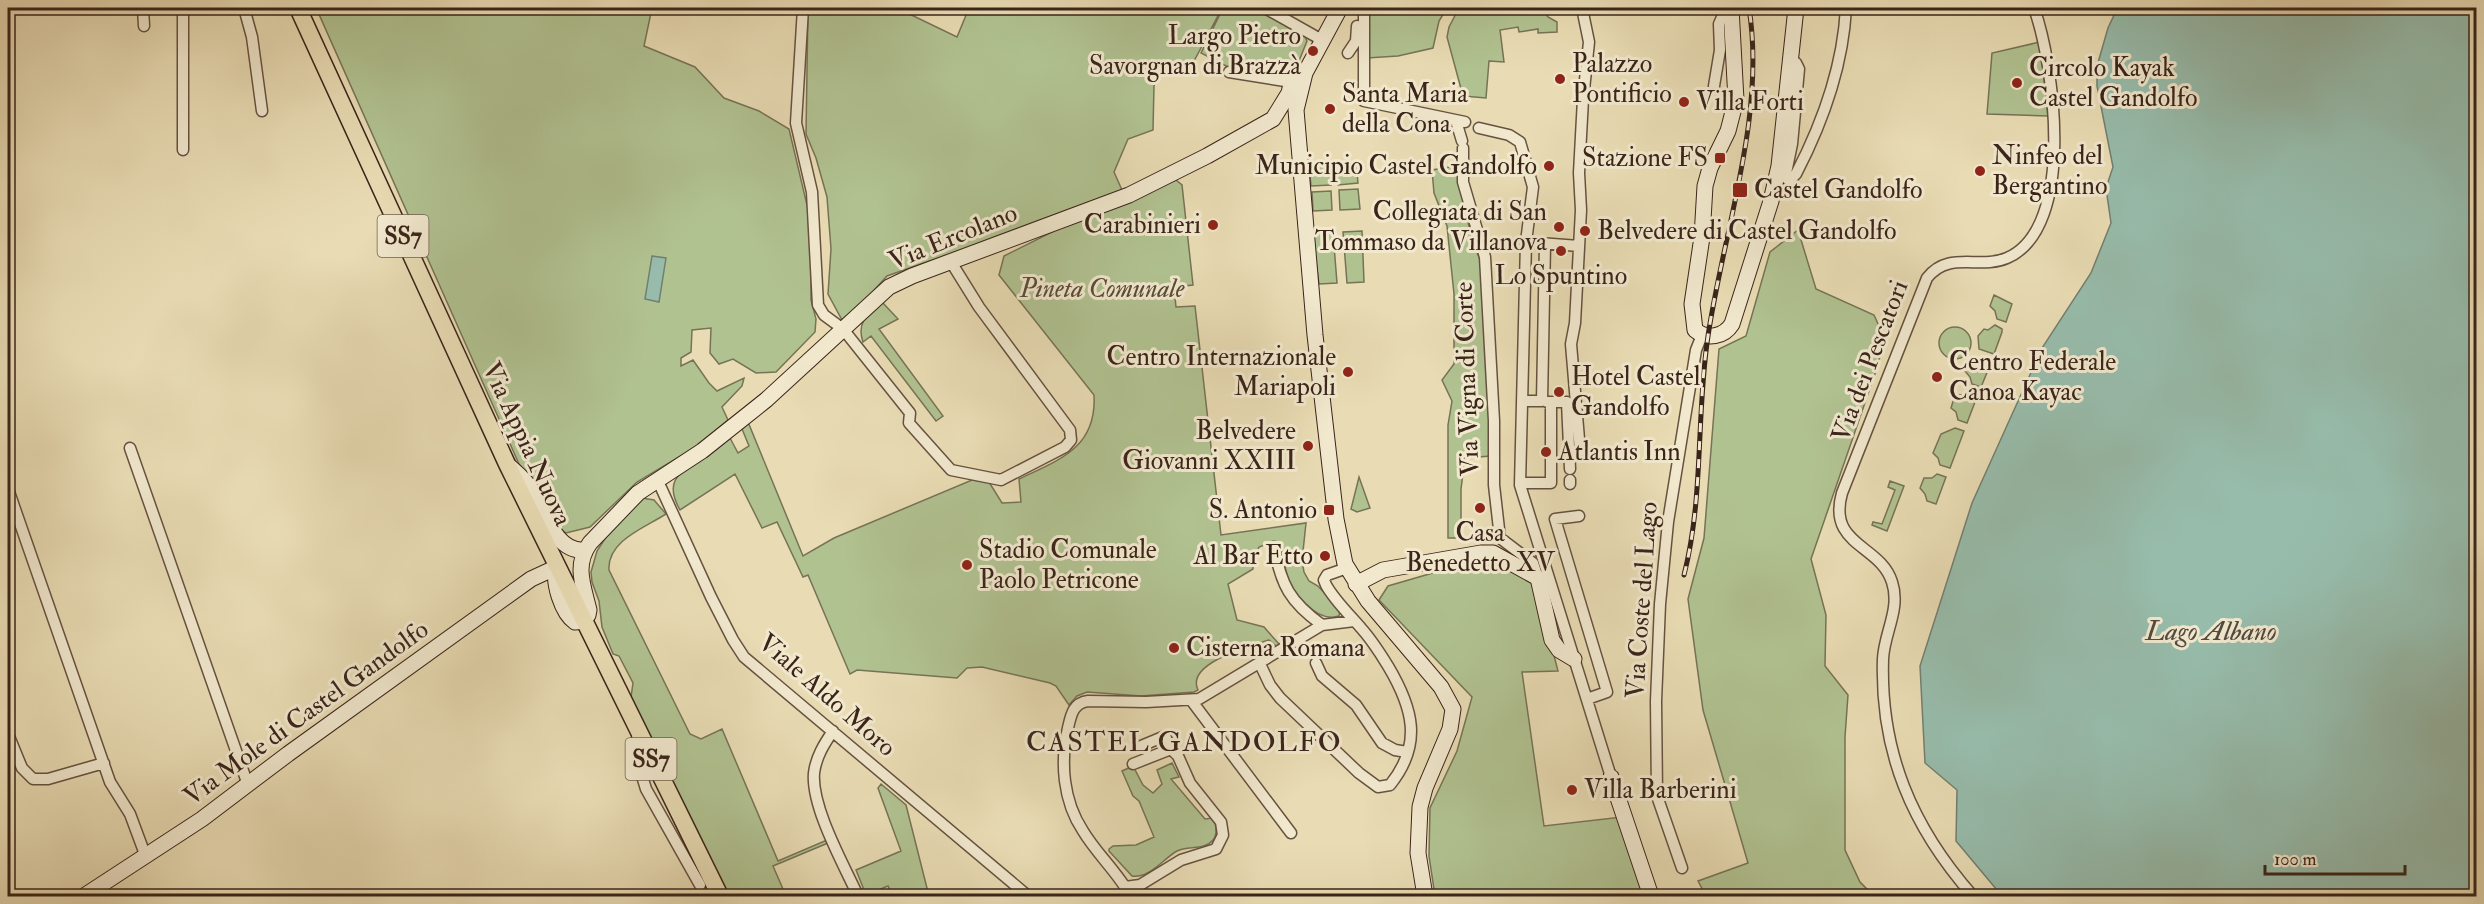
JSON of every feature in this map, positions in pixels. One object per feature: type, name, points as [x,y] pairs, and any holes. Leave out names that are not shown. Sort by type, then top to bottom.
[{"type":"main road","name":"Via Appia Nuova","points":[[298,8],[507,464],[720,897]]},
{"type":"street","points":[[144,8],[144,26]]},
{"type":"street","points":[[183,8],[183,150]]},
{"type":"street","points":[[244,8],[252,37],[262,111]]},
{"type":"street","points":[[803,8],[796,123],[812,192],[818,305],[824,315],[843,329],[910,413],[909,423],[951,470],[1001,480],[1069,443],[1071,437],[1069,427],[979,308],[951,262]]},
{"type":"street","points":[[1264,8],[1322,40]]},
{"type":"street","points":[[1340,8],[1297,78],[1295,118],[1316,346],[1337,526],[1347,568],[1368,601],[1442,687],[1453,709],[1449,733],[1419,807],[1418,853],[1425,897]]},
{"type":"street","points":[[1569,451],[1580,451],[1571,344],[1575,323],[1581,210],[1578,173],[1589,42],[1582,8]]},
{"type":"street","points":[[1714,86],[1720,50],[1719,24],[1726,8]]},
{"type":"street","points":[[1731,8],[1736,100],[1728,131],[1708,173],[1704,192],[1702,237],[1692,304],[1693,325],[1702,335],[1718,336],[1728,330],[1732,324],[1776,178],[1782,144],[1796,8]]},
{"type":"street","points":[[1791,59],[1799,69],[1792,144],[1786,173],[1787,179],[1790,180],[1796,174],[1818,127],[1841,48],[1846,8]]},
{"type":"street","name":"Via dei Pescatori","points":[[1973,897],[1938,853],[1912,808],[1898,775],[1888,740],[1885,714],[1884,647],[1894,609],[1893,584],[1885,570],[1854,542],[1845,530],[1839,514],[1841,496],[1927,278],[1936,268],[1951,262],[1993,262],[2009,257],[2027,243],[2040,224],[2052,184],[2055,143],[2047,53],[2034,8]]},
{"type":"street","points":[[1348,53],[1356,41],[1358,15],[1364,9]]},
{"type":"street","name":"Via Vigna di Corte","points":[[1364,9],[1364,100],[1460,122],[1463,182],[1485,257],[1494,421],[1494,485],[1500,538],[1533,563],[1538,578]]},
{"type":"street","points":[[1229,72],[1297,78]]},
{"type":"street","name":"Via Ercolano","points":[[587,547],[633,497],[702,451],[766,400],[894,284],[1129,195],[1206,156],[1276,116],[1297,78]]},
{"type":"street","points":[[1479,128],[1516,139],[1524,151],[1533,187],[1526,242],[1520,483],[1611,777],[1651,897]]},
{"type":"street","points":[[1526,242],[1579,246]]},
{"type":"street","points":[[1520,483],[1551,483],[1544,330],[1545,244]]},
{"type":"street","points":[[1524,330],[1544,330]]},
{"type":"street","name":"Via Coste del Lago","points":[[1682,868],[1657,796],[1656,701],[1660,603],[1668,522],[1696,350],[1702,335]]},
{"type":"street","points":[[1522,400],[1566,402],[1570,478]]},
{"type":"street","points":[[130,448],[248,785]]},
{"type":"street","points":[[507,464],[531,488],[561,541],[573,549],[587,547]]},
{"type":"street","name":"Viale Aldo Moro","points":[[657,479],[680,534],[738,649],[758,670],[1028,897]]},
{"type":"street","points":[[8,489],[104,764],[114,790],[130,814],[146,857]]},
{"type":"street","points":[[1579,516],[1555,519],[1607,692],[1587,699]]},
{"type":"street","points":[[583,621],[589,613],[579,566],[587,547]]},
{"type":"street","points":[[1274,547],[1287,591],[1300,607],[1322,625]]},
{"type":"street","points":[[1260,664],[1270,685],[1280,698],[1371,783],[1381,788],[1390,785],[1407,752],[1412,726],[1405,698],[1380,654],[1325,582],[1327,575],[1347,568],[1383,570],[1481,553],[1493,554],[1538,578],[1552,640],[1559,650],[1574,659]]},
{"type":"street","name":"Via Mole di Castel Gandolfo","points":[[84,897],[146,857],[248,785],[531,579],[557,567]]},
{"type":"street","points":[[1356,584],[1383,570]]},
{"type":"street","points":[[1368,601],[1383,570]]},
{"type":"street","points":[[1141,746],[1165,736],[1171,749],[1178,756],[1190,783],[1221,822],[1223,831],[1219,846],[1211,851],[1181,860],[1125,892],[1082,830],[1069,799],[1063,755],[1071,715],[1079,704],[1088,701],[1191,700],[1204,697],[1322,625],[1354,621]]},
{"type":"street","points":[[1316,663],[1322,676],[1356,705],[1382,743],[1395,750],[1407,752]]},
{"type":"street","points":[[1191,700],[1291,833]]},
{"type":"street","points":[[832,730],[818,758],[814,774],[815,788],[823,816],[858,897]]},
{"type":"street","points":[[638,732],[635,753],[646,789],[700,885]]},
{"type":"street","points":[[8,734],[23,770],[33,779],[48,779],[104,764]]},
{"type":"street","points":[[1133,764],[1171,749]]},
{"type":"street","points":[[1659,897],[1670,897]]},
{"type":"green space","points":[[321,8],[652,8],[644,46],[695,67],[724,98],[759,111],[789,129],[811,222],[811,300],[816,319],[815,332],[776,372],[756,373],[733,359],[719,364],[710,353],[711,328],[692,330],[691,352],[681,358],[681,366],[693,360],[717,391],[744,378],[742,386],[722,407],[728,420],[699,445],[637,482],[590,527],[566,533],[558,528],[539,491],[519,464],[318,12]]},
{"type":"green space","points":[[808,8],[897,8],[957,37],[969,8],[1222,8],[1193,63],[1162,64],[1154,86],[1153,130],[1128,139],[1114,172],[1122,190],[887,276],[842,320],[828,294],[831,249],[827,197],[816,158],[806,134]]},
{"type":"green space","points":[[1223,8],[1255,8],[1304,34],[1307,41],[1299,61],[1294,60],[1288,79],[1230,68],[1201,53]]},
{"type":"green space","points":[[1367,8],[1447,8],[1439,21],[1433,48],[1398,56],[1367,58]]},
{"type":"green space","points":[[1459,8],[1541,8],[1548,17],[1557,22],[1557,32],[1538,33],[1538,29],[1519,32],[1518,27],[1500,30],[1504,62],[1489,61],[1486,98],[1463,96],[1447,37],[1449,27]]},
{"type":"green space","name":"Circolo Kayak Castel Gandolfo","points":[[2040,42],[2048,116],[1987,114],[1992,53]]},
{"type":"green space","points":[[1356,163],[1358,183],[1338,185],[1336,164]]},
{"type":"green space","points":[[1329,164],[1331,185],[1311,186],[1309,165]]},
{"type":"green space","points":[[1456,166],[1472,240],[1481,262],[1491,456],[1465,458],[1461,489],[1461,538],[1448,538],[1448,425],[1452,401],[1442,380],[1454,364],[1454,294],[1447,226],[1434,193],[1432,170]]},
{"type":"green space","name":"Pineta Comunale","points":[[1176,180],[1182,185],[1193,285],[1174,287],[1176,307],[1195,306],[1221,535],[1306,523],[1302,561],[1304,572],[1309,581],[1318,586],[1340,610],[1339,616],[1322,615],[1298,596],[1289,581],[1281,544],[1267,544],[1259,547],[1253,561],[1253,569],[1228,584],[1237,620],[1264,627],[1279,644],[1276,646],[1269,640],[1222,657],[1201,672],[1197,680],[1198,690],[1194,692],[1141,696],[1087,692],[1077,696],[1069,705],[1056,686],[1050,683],[982,667],[967,668],[957,678],[857,670],[850,674],[808,575],[803,577],[777,522],[762,528],[735,474],[680,510],[673,490],[677,477],[730,438],[738,453],[749,446],[742,429],[748,422],[803,556],[834,538],[972,480],[989,482],[1002,503],[1021,502],[1019,479],[1061,458],[1082,440],[1089,428],[1093,413],[1094,395],[999,275],[1004,256],[1062,227]]},
{"type":"green space","points":[[1358,189],[1360,209],[1340,210],[1339,190]]},
{"type":"green space","points":[[1331,191],[1332,210],[1313,211],[1312,192]]},
{"type":"green space","points":[[1798,230],[1816,289],[1874,315],[1884,337],[1878,365],[1811,559],[1826,615],[1825,666],[1848,695],[1845,737],[1845,850],[1860,882],[1874,896],[1706,896],[1698,881],[1748,863],[1703,710],[1688,599],[1704,538],[1719,349],[1746,336],[1770,252]]},
{"type":"green space","points":[[1362,231],[1364,282],[1347,283],[1343,232]]},
{"type":"green space","points":[[1312,233],[1333,233],[1337,283],[1319,284]]},
{"type":"green space","points":[[1994,295],[2012,304],[2006,322],[1997,319],[1995,311],[1990,306]]},
{"type":"green space","points":[[882,302],[898,319],[879,329],[943,416],[936,421],[871,336],[863,342],[862,324]]},
{"type":"green space","points":[[1995,325],[2002,329],[2002,332],[1994,354],[1979,349],[1978,336],[1984,329],[1988,330]]},
{"type":"green space","points":[[1955,327],[1966,332],[1971,343],[1966,354],[1955,359],[1944,354],[1939,343],[1944,332]]},
{"type":"green space","points":[[1975,357],[1991,363],[1981,387],[1972,384],[1965,371]]},
{"type":"green space","points":[[1969,391],[1978,394],[1967,423],[1958,420],[1956,412],[1951,408],[1955,395],[1963,395]]},
{"type":"green space","points":[[1955,428],[1964,431],[1950,468],[1940,465],[1933,453],[1941,434]]},
{"type":"green space","points":[[1937,474],[1946,477],[1936,504],[1927,501],[1920,488],[1924,478],[1932,478]]},
{"type":"green space","points":[[1359,477],[1370,508],[1357,512],[1351,509]]},
{"type":"green space","points":[[1890,481],[1904,486],[1887,531],[1872,525],[1873,522],[1882,524],[1895,490],[1888,487]]},
{"type":"green space","points":[[642,498],[654,500],[666,514],[620,543],[610,560],[609,570],[690,734],[701,739],[722,729],[778,861],[827,840],[828,843],[773,866],[786,896],[729,896],[631,697],[633,683],[619,656],[613,654],[602,627],[599,601],[591,572],[597,551],[606,537]]},
{"type":"green space","points":[[1497,561],[1535,582],[1558,671],[1522,672],[1544,826],[1622,817],[1646,896],[1435,896],[1429,856],[1430,808],[1457,751],[1472,697],[1379,600],[1388,586],[1443,570]]},
{"type":"green space","points":[[1172,763],[1179,777],[1171,779],[1205,819],[1213,818],[1216,835],[1205,846],[1177,851],[1150,872],[1132,876],[1109,849],[1113,846],[1136,845],[1154,837],[1139,801],[1133,796],[1122,771],[1133,766],[1143,785],[1153,793],[1162,784],[1157,770]]},
{"type":"green space","points":[[881,784],[906,805],[929,896],[893,896],[888,886],[866,895],[856,870],[901,851],[878,788]]},
{"type":"water","name":"Lago Albano","points":[[2112,8],[2476,8],[2476,896],[2002,896],[1956,841],[1957,790],[1925,763],[1920,666],[1972,503],[2042,348],[2091,273],[2111,223],[2106,188],[2113,167],[2097,86],[2097,66],[2108,28],[2115,13]]},
{"type":"water","points":[[652,256],[666,258],[659,302],[645,299]]},
{"type":"railway","points":[[1684,575],[1694,516],[1708,336],[1748,131],[1753,48],[1749,8]]},
{"type":"place","name":"Largo Pietro Savorgnan di Brazzà","points":[[1313,51]]},
{"type":"place","name":"Palazzo Pontificio","points":[[1560,79]]},
{"type":"place","name":"Circolo Kayak Castel Gandolfo","points":[[2017,83]]},
{"type":"place","name":"Villa Forti","points":[[1684,102]]},
{"type":"place","name":"Santa Maria della Cona","points":[[1330,109]]},
{"type":"place","name":"Stazione FS","points":[[1720,158]]},
{"type":"place","name":"Municipio Castel Gandolfo","points":[[1549,166]]},
{"type":"place","name":"Ninfeo del Bergantino","points":[[1980,171]]},
{"type":"place","name":"Castel Gandolfo","points":[[1740,190]]},
{"type":"place","name":"Carabinieri","points":[[1213,225]]},
{"type":"place","name":"Collegiata di San Tommaso da Villanova","points":[[1559,227]]},
{"type":"place","name":"Belvedere di Castel Gandolfo","points":[[1585,231]]},
{"type":"place","name":"Lo Spuntino","points":[[1561,251]]},
{"type":"place","name":"Centro Internazionale Mariapoli","points":[[1348,372]]},
{"type":"place","name":"Centro Federale Canoa Kayac","points":[[1937,377]]},
{"type":"place","name":"Hotel Castel Gandolfo","points":[[1559,392]]},
{"type":"place","name":"Belvedere Giovanni XXIII","points":[[1308,446]]},
{"type":"place","name":"Atlantis Inn","points":[[1546,452]]},
{"type":"place","name":"Casa Benedetto XV","points":[[1480,508]]},
{"type":"place","name":"S. Antonio","points":[[1329,510]]},
{"type":"place","name":"Al Bar Etto","points":[[1325,556]]},
{"type":"place","name":"Stadio Comunale Paolo Petricone","points":[[967,565]]},
{"type":"place","name":"Cisterna Romana","points":[[1174,648]]},
{"type":"place","name":"Villa Barberini","points":[[1572,790]]},
{"type":"district","name":"CASTEL GANDOLFO","points":[[1184,742]]}]
